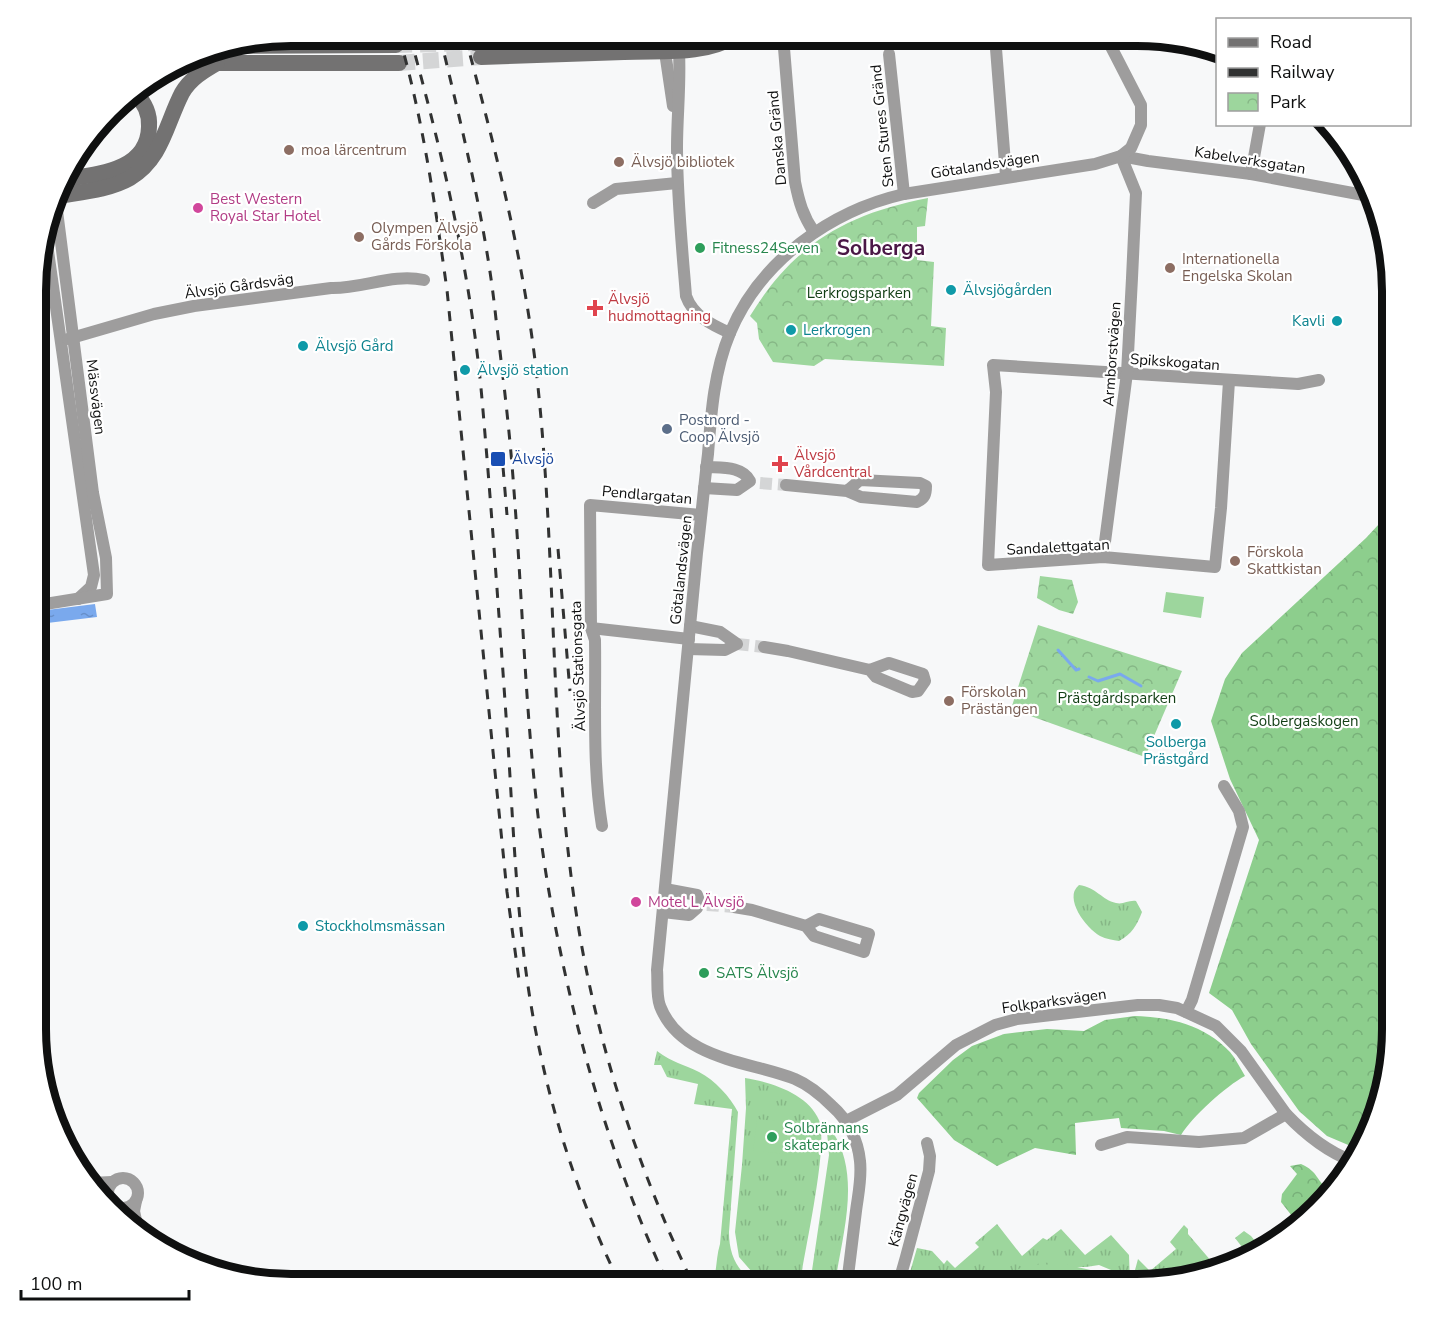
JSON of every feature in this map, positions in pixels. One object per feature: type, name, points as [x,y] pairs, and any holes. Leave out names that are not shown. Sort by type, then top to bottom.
[{"type":"main road","points":[[496,46],[478,50],[607,46]]},
{"type":"main road","points":[[204,63],[399,63]]},
{"type":"main road","points":[[67,194],[112,185],[129,178],[147,166],[162,143],[183,93],[196,76],[217,63]]},
{"type":"main road","points":[[75,178],[118,169],[137,157],[144,146],[150,125],[145,105],[140,99]]},
{"type":"street","points":[[672,46],[677,131],[677,183],[686,296],[689,306],[711,324],[730,333]]},
{"type":"street","name":"Danska Gränd","points":[[784,46],[799,205],[814,232]]},
{"type":"street","points":[[996,46],[1006,177]]},
{"type":"street","points":[[1111,46],[1141,105],[1141,125],[1135,141],[1131,148],[1121,156]]},
{"type":"street","name":"Sten Stures Gränd","points":[[889,54],[904,194]]},
{"type":"street","points":[[1251,174],[1260,126]]},
{"type":"street","name":"Götalandsvägen","points":[[848,1274],[860,1161],[852,1132],[846,1121],[817,1092],[797,1080],[697,1047],[676,1031],[660,1005],[658,993],[657,970],[701,515],[712,411],[722,357],[730,333],[742,310],[780,260],[814,232],[841,216],[863,206],[904,194],[1095,164],[1121,156]]},
{"type":"street","name":"Kabelverksgatan","points":[[1121,156],[1251,174],[1363,195]]},
{"type":"street","name":"Armborstvägen","points":[[1103,557],[1127,373],[1136,193],[1121,156]]},
{"type":"street","points":[[593,202],[616,189],[677,183]]},
{"type":"street","name":"Mässvägen","points":[[57,221],[67,340],[94,575],[91,587],[78,599]]},
{"type":"street","name":"Mässvägen","points":[[50,254],[106,558],[107,594],[78,599]]},
{"type":"street","name":"Älvsjö Gårdsväg","points":[[67,340],[154,314],[194,306],[346,288],[381,280],[412,277],[424,280]]},
{"type":"street","name":"Spikskogatan","points":[[993,364],[1229,381],[1298,384],[1319,380]]},
{"type":"street","name":"Sandalettgatan","points":[[993,364],[996,393],[988,565],[1103,557],[1215,567],[1229,381]]},
{"type":"street","points":[[704,488],[737,489],[755,482],[739,470],[706,467]]},
{"type":"street","points":[[786,485],[847,490],[861,497],[917,502],[923,499],[926,486],[920,483],[860,480],[847,490]]},
{"type":"street","name":"Pendlargatan","points":[[590,505],[701,515]]},
{"type":"street","name":"Älvsjö Stationsgata","points":[[590,505],[591,628],[595,640],[596,756],[598,802],[602,826]]},
{"type":"street","points":[[46,604],[78,599]]},
{"type":"street","points":[[591,628],[689,638]]},
{"type":"street","points":[[764,647],[870,670]]},
{"type":"street","points":[[1186,1012],[1192,1000],[1243,828],[1239,811],[1224,786]]},
{"type":"street","points":[[663,912],[689,915],[703,905],[697,895],[665,889]]},
{"type":"street","points":[[734,908],[752,910],[806,926],[813,936],[864,952],[869,934],[819,919],[806,926]]},
{"type":"street","name":"Folkparksvägen","points":[[846,1121],[897,1095],[956,1045],[995,1024],[1017,1019],[1137,1005],[1160,1005],[1186,1012],[1216,1026],[1241,1051],[1286,1114],[1324,1148],[1345,1158]]},
{"type":"street","points":[[1101,1145],[1127,1137],[1198,1142],[1244,1138],[1286,1114]]},
{"type":"street","name":"Kängvägen","points":[[901,1274],[929,1171],[930,1156],[927,1143]]},
{"type":"street","points":[[101,1183],[112,1182],[121,1178],[134,1182],[138,1191],[134,1211],[135,1217]]},
{"type":"street","points":[[108,1191],[112,1182]]},
{"type":"street","points":[[122,1206],[127,1207],[136,1201]]},
{"type":"green space","name":"Lerkrogsparken","points":[[928,198],[925,226],[917,227],[917,260],[934,262],[931,326],[946,328],[944,366],[825,359],[814,366],[773,362],[759,339],[757,323],[750,316],[785,269],[804,251],[847,223],[872,213]]},
{"type":"green space","name":"Solbergaskogen","points":[[1382,521],[1382,1044],[1374,1092],[1364,1122],[1352,1147],[1327,1136],[1299,1111],[1251,1044],[1232,1010],[1209,993],[1259,840],[1230,779],[1211,721],[1225,679],[1242,653]]},
{"type":"green space","points":[[1040,576],[1072,580],[1078,602],[1073,614],[1059,610],[1037,598]]},
{"type":"green space","points":[[1166,592],[1204,597],[1201,618],[1163,612]]},
{"type":"green space","name":"Prästgårdsparken","points":[[1038,625],[1182,671],[1145,757],[1011,709]]},
{"type":"green space","points":[[1079,885],[1090,888],[1116,903],[1136,901],[1142,912],[1131,932],[1119,941],[1105,938],[1094,932],[1083,920],[1075,905],[1075,891]]},
{"type":"green space","points":[[1135,1016],[1161,1018],[1186,1024],[1210,1035],[1230,1052],[1245,1076],[1210,1103],[1181,1135],[1164,1131],[1121,1128],[1119,1118],[1075,1123],[1076,1155],[1035,1148],[997,1166],[954,1140],[917,1098],[919,1093],[953,1060],[972,1046],[1004,1034],[1047,1029],[1084,1031],[1105,1020]]},
{"type":"green space","points":[[657,1051],[699,1072],[716,1084],[738,1112],[729,1240],[732,1255],[744,1274],[715,1274],[720,1244],[732,1109],[694,1104],[698,1084],[667,1077],[661,1065],[654,1065]]},
{"type":"green space","points":[[745,1078],[777,1086],[798,1096],[814,1111],[819,1120],[821,1152],[802,1274],[754,1274],[739,1257],[735,1232],[746,1108]]},
{"type":"green space","name":"Solbrännans skatepark","points":[[757,1119],[791,1123],[788,1154],[753,1151]]},
{"type":"green space","points":[[832,1131],[841,1148],[846,1167],[848,1186],[845,1226],[837,1274],[811,1274],[829,1155],[827,1132]]},
{"type":"green space","points":[[1301,1164],[1311,1170],[1325,1186],[1293,1218],[1281,1202],[1282,1194],[1297,1174],[1290,1166]]},
{"type":"green space","points":[[997,1224],[1022,1256],[1043,1238],[1047,1240],[1061,1229],[1085,1255],[1111,1235],[1129,1255],[1130,1274],[1121,1274],[1099,1265],[1051,1267],[1031,1274],[909,1274],[917,1248],[932,1251],[944,1264],[947,1260],[955,1268],[979,1247],[975,1243]]},
{"type":"green space","points":[[1184,1225],[1188,1229],[1188,1234],[1212,1261],[1185,1269],[1153,1273],[1140,1274],[1135,1270],[1138,1259],[1150,1271],[1176,1249],[1170,1242]]},
{"type":"green space","points":[[1244,1231],[1257,1243],[1235,1253],[1242,1247],[1235,1238]]},
{"type":"green space","points":[[1055,1262],[1108,1274],[1010,1274],[1024,1267]]},
{"type":"water","points":[[95,604],[97,617],[46,623],[46,610]]},
{"type":"waterway","points":[[1058,650],[1076,670],[1079,669]]},
{"type":"waterway","points":[[1089,677],[1098,681],[1120,674],[1141,686]]},
{"type":"tunnel","points":[[399,63],[481,57]]},
{"type":"tunnel","points":[[760,483],[786,485]]},
{"type":"tunnel","points":[[737,644],[764,647]]},
{"type":"tunnel","points":[[707,905],[734,907]]},
{"type":"railway","points":[[402,46],[422,130],[447,290],[507,892],[520,987]]},
{"type":"railway","points":[[413,46],[434,126],[454,216],[477,353],[496,572],[517,891],[533,1019],[551,1097],[574,1173],[615,1274]]},
{"type":"railway","points":[[442,46],[472,176],[492,283],[512,469],[534,783],[556,932],[580,1035],[610,1137],[627,1187],[664,1274]]},
{"type":"railway","points":[[468,46],[509,210],[533,342],[544,452],[561,776],[567,841],[583,954],[593,1003],[620,1099],[653,1193],[688,1274]]},
{"type":"railway","points":[[503,467],[507,515]]},
{"type":"railway","points":[[558,549],[570,691]]},
{"type":"place","name":"moa lärcentrum","points":[[289,150]]},
{"type":"place","name":"Älvsjö bibliotek","points":[[619,162]]},
{"type":"place","name":"Best Western Royal Star Hotel","points":[[198,208]]},
{"type":"place","name":"Olympen Älvsjö Gårds Förskola","points":[[359,237]]},
{"type":"place","name":"Fitness24Seven","points":[[700,248]]},
{"type":"place","name":"Internationella Engelska Skolan","points":[[1170,268]]},
{"type":"place","name":"Älvsjögården","points":[[951,290]]},
{"type":"place","name":"Älvsjö hudmottagning","points":[[595,308]]},
{"type":"place","name":"Kavli","points":[[1337,321]]},
{"type":"place","name":"Lerkrogen","points":[[791,330]]},
{"type":"place","name":"Älvsjö Gård","points":[[303,346]]},
{"type":"place","name":"Älvsjö station","points":[[465,370]]},
{"type":"place","name":"Postnord - Coop Älvsjö","points":[[667,429]]},
{"type":"place","name":"Älvsjö","points":[[498,459]]},
{"type":"place","name":"Älvsjö Vårdcentral","points":[[780,464]]},
{"type":"place","name":"Förskola Skattkistan","points":[[1235,561]]},
{"type":"place","name":"Förskolan Prästängen","points":[[949,701]]},
{"type":"place","name":"Solberga Prästgård","points":[[1176,724]]},
{"type":"place","name":"Motel L Älvsjö","points":[[636,902]]},
{"type":"place","name":"Stockholmsmässan","points":[[303,926]]},
{"type":"place","name":"SATS Älvsjö","points":[[704,973]]},
{"type":"place","name":"Solbrännans skatepark","points":[[772,1137]]},
{"type":"district","name":"Solberga","points":[[881,248]]}]
